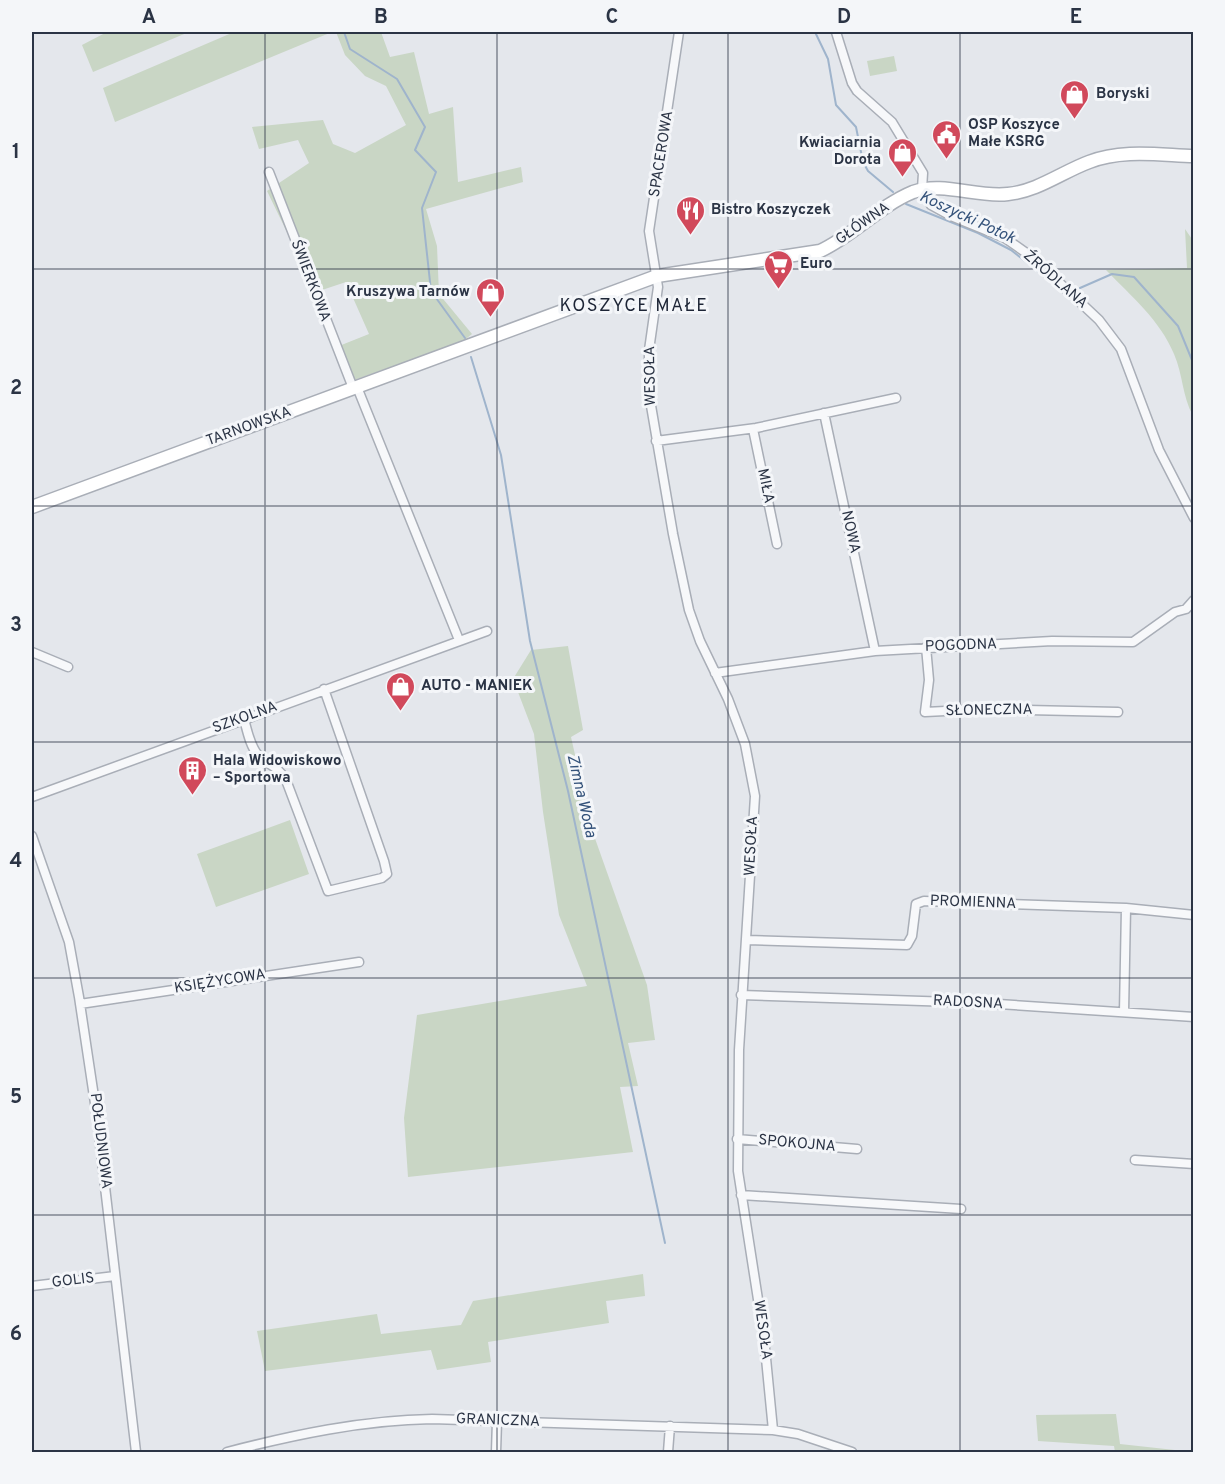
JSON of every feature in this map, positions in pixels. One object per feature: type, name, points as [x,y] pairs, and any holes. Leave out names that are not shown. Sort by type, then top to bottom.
[{"type":"street","name":"SPACEROWA","points":[[657,276],[651,256],[649,231],[679,32]]},
{"type":"street","name":"ŹRÓDLANA","points":[[836,32],[852,82],[857,90],[892,122],[923,173],[922,189],[931,204],[951,216],[1005,238],[1032,257],[1100,320],[1121,350],[1159,450],[1194,518]]},
{"type":"street","name":"GŁÓWNA","points":[[465,347],[657,276],[820,251],[837,243],[898,200],[922,189],[941,189],[993,196],[1011,194],[1027,190],[1084,164],[1110,156],[1130,153],[1194,156]]},
{"type":"street","name":"ŚWIERKOWA","points":[[269,172],[355,387]]},
{"type":"street","name":"WESOŁA","points":[[657,276],[649,350],[649,394],[656,441],[690,610],[745,744],[755,795],[747,939],[741,995],[737,1139],[741,1195],[764,1338],[773,1430]]},
{"type":"street","name":"TARNOWSKA","points":[[32,507],[465,347]]},
{"type":"street","points":[[355,387],[459,640]]},
{"type":"street","points":[[656,441],[753,429],[896,398]]},
{"type":"street","name":"NOWA","points":[[825,413],[876,651]]},
{"type":"street","name":"MIŁA","points":[[753,429],[777,544]]},
{"type":"street","name":"POGODNA","points":[[715,673],[876,651],[926,647],[1052,641],[1133,642],[1174,612],[1186,609],[1194,600]]},
{"type":"street","name":"SZKOLNA","points":[[32,797],[487,631]]},
{"type":"street","name":"SŁONECZNA","points":[[926,647],[929,680],[925,712],[986,709],[1118,712]]},
{"type":"street","points":[[32,652],[68,667]]},
{"type":"street","points":[[244,719],[255,753],[265,761],[277,766],[286,780],[328,891],[382,878],[387,874],[324,689]]},
{"type":"street","name":"POŁUDNIOWA","points":[[32,836],[69,942],[80,1004],[96,1110],[136,1452]]},
{"type":"street","name":"PROMIENNA","points":[[747,939],[907,945],[912,936],[916,904],[924,901],[1126,909],[1194,915]]},
{"type":"street","points":[[1124,1012],[1126,909]]},
{"type":"street","name":"KSIĘŻYCOWA","points":[[80,1004],[359,962]]},
{"type":"street","name":"RADOSNA","points":[[741,995],[960,1002],[1194,1017]]},
{"type":"street","name":"SPOKOJNA","points":[[737,1139],[857,1149]]},
{"type":"street","points":[[1135,1160],[1194,1164]]},
{"type":"street","points":[[741,1195],[961,1209]]},
{"type":"street","name":"GOLIS","points":[[32,1286],[115,1276]]},
{"type":"street","name":"GRANICZNA","points":[[227,1452],[277,1440],[391,1420],[773,1430],[798,1434],[852,1452]]},
{"type":"street","points":[[496,1452],[497,1421]]},
{"type":"street","points":[[668,1452],[670,1426]]},
{"type":"green space","points":[[107,32],[189,32],[93,72],[82,45]]},
{"type":"green space","points":[[234,32],[332,32],[115,122],[103,88]]},
{"type":"green space","points":[[336,32],[381,32],[390,57],[414,52],[429,114],[453,107],[458,182],[521,167],[523,182],[426,209],[437,246],[439,294],[472,334],[462,342],[354,380],[339,346],[369,334],[346,282],[316,292],[267,191],[309,163],[298,140],[259,149],[252,127],[323,120],[333,144],[355,153],[406,125],[386,86],[365,76],[345,55]]},
{"type":"green space","points":[[894,56],[897,71],[870,76],[867,61]]},
{"type":"green space","points":[[1185,229],[1194,242],[1193,416],[1177,362],[1161,330],[1106,270],[1187,268]]},
{"type":"green space","points":[[568,646],[583,730],[571,737],[592,830],[647,985],[655,1040],[628,1043],[638,1086],[620,1087],[633,1152],[408,1177],[404,1118],[417,1015],[587,986],[559,915],[534,734],[513,679],[531,650]]},
{"type":"green space","points":[[290,820],[309,874],[216,907],[197,854]]},
{"type":"green space","points":[[643,1274],[645,1296],[606,1301],[609,1323],[488,1342],[491,1362],[437,1370],[431,1350],[265,1371],[257,1331],[377,1314],[381,1334],[461,1325],[473,1301]]},
{"type":"green space","points":[[1116,1414],[1120,1444],[1193,1452],[1115,1452],[1114,1446],[1038,1441],[1036,1415]]},
{"type":"waterway","name":"Zimna Woda","points":[[344,32],[350,49],[397,79],[425,127],[415,150],[436,172],[422,208],[431,291],[465,338]]},
{"type":"waterway","name":"Koszycki Potok","points":[[815,32],[828,59],[836,105],[856,127],[863,162],[868,171],[893,192]]},
{"type":"waterway","name":"Koszycki Potok","points":[[906,204],[978,233],[1011,250],[1045,277]]},
{"type":"waterway","name":"Koszycki Potok","points":[[1080,288],[1112,274],[1134,277],[1178,326],[1194,365]]},
{"type":"waterway","name":"Zimna Woda","points":[[471,357],[501,455],[530,641],[568,791],[665,1243]]},
{"type":"place","name":"Boryski","points":[[1075,120]]},
{"type":"place","name":"OSP Koszyce Małe KSRG","points":[[947,160]]},
{"type":"place","name":"Kwiaciarnia Dorota","points":[[902,178]]},
{"type":"place","name":"Bistro Koszyczek","points":[[690,236]]},
{"type":"place","name":"Euro","points":[[779,290]]},
{"type":"place","name":"Kruszywa Tarnów","points":[[491,318]]},
{"type":"place","name":"AUTO - MANIEK","points":[[400,712]]},
{"type":"place","name":"Hala Widowiskowo – Sportowa","points":[[192,796]]},
{"type":"district","name":"KOSZYCE MAŁE","points":[[634,306]]}]
